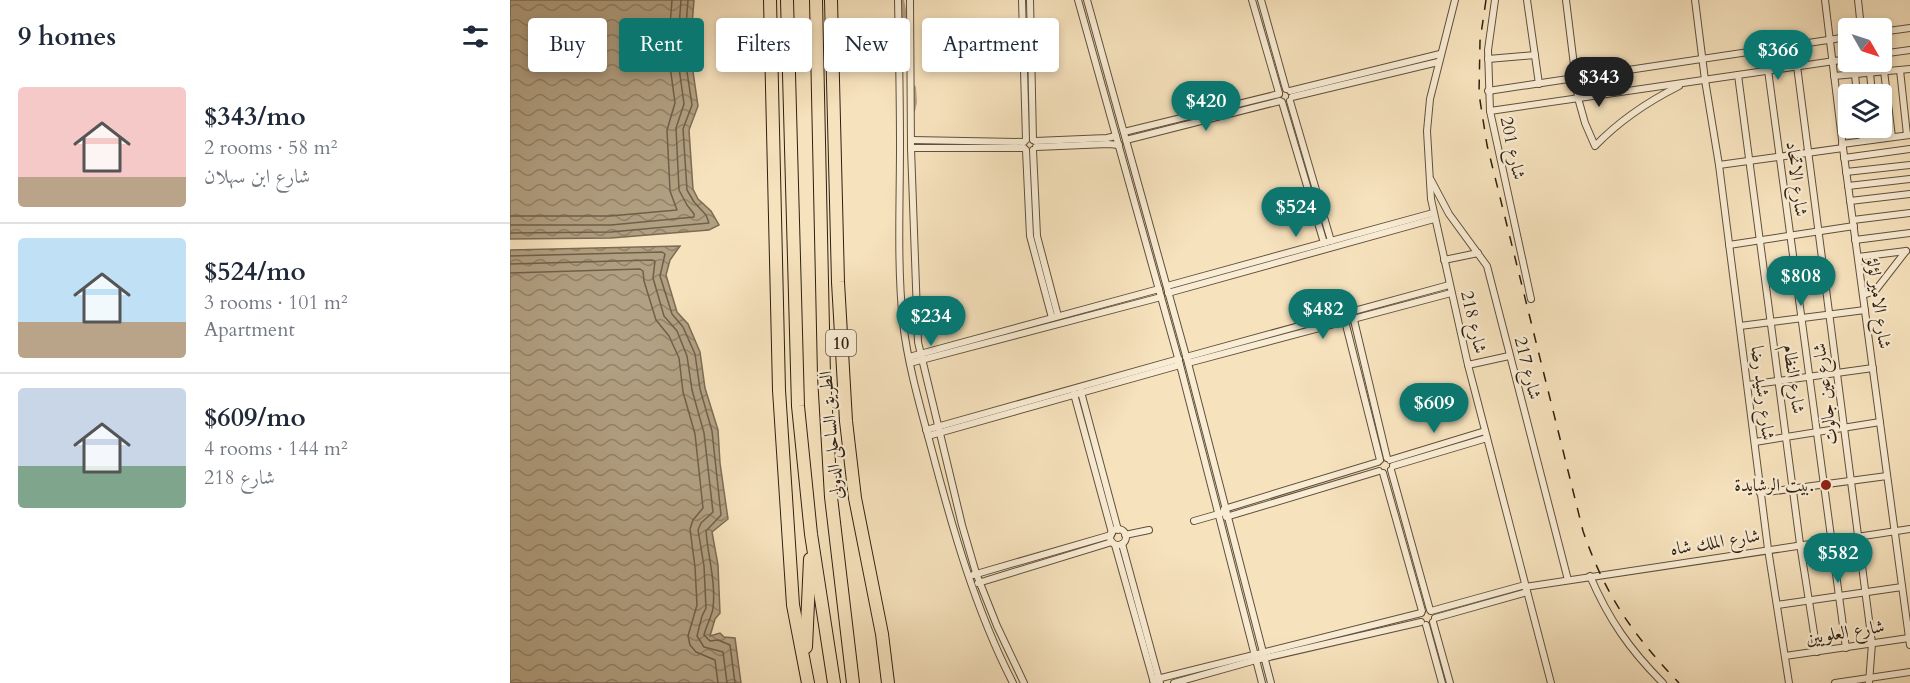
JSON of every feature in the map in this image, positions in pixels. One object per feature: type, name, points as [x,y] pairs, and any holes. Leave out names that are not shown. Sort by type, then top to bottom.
[{"type":"highway","points":[[770,0],[779,390],[794,605],[808,683]]},
{"type":"highway","name":"الطريق الساحلى الدولى","points":[[787,0],[798,406],[811,534],[834,683]]},
{"type":"highway","name":"الطريق الساحلى الدولى","points":[[816,0],[824,376],[831,497],[853,683]]},
{"type":"highway","name":"الطريق الساحلى الدولى","points":[[831,0],[838,282],[846,421],[855,498],[882,634],[888,683]]},
{"type":"highway","points":[[805,663],[811,534]]},
{"type":"street","points":[[898,0],[899,244],[903,320],[910,360],[927,433],[973,574],[980,582],[997,626],[1024,683]]},
{"type":"street","points":[[910,0],[917,330],[921,357],[973,574],[972,585],[988,630],[1012,683]]},
{"type":"street","points":[[1022,0],[1030,145]]},
{"type":"street","points":[[1030,0],[1030,236],[1055,317]]},
{"type":"street","points":[[1078,0],[1180,362],[1263,683]]},
{"type":"street","points":[[1087,0],[1228,512],[1271,683]]},
{"type":"street","points":[[1252,0],[1280,97],[1328,242]]},
{"type":"street","points":[[1261,0],[1290,95],[1328,242]]},
{"type":"street","name":"شارع 218","points":[[1455,0],[1438,62],[1428,116],[1429,176],[1433,216],[1468,365],[1551,683]]},
{"type":"street","name":"شارع 201","points":[[1495,0],[1488,58],[1490,111],[1531,299]]},
{"type":"street","points":[[1527,0],[1539,84]]},
{"type":"street","points":[[1566,0],[1578,99],[1595,146],[1637,110],[1685,83]]},
{"type":"street","name":"شارع رشيد رضا","points":[[1695,0],[1719,165],[1760,493],[1789,683]]},
{"type":"street","name":"شارع الامير لؤلؤ","points":[[1825,0],[1844,158],[1910,641]]},
{"type":"street","points":[[1858,0],[1860,18]]},
{"type":"street","points":[[1892,30],[1910,28]]},
{"type":"street","points":[[1488,91],[1838,38]]},
{"type":"street","points":[[1892,52],[1910,50]]},
{"type":"street","points":[[1126,140],[1440,54]]},
{"type":"street","points":[[1488,58],[1535,55]]},
{"type":"street","points":[[1490,111],[1838,60]]},
{"type":"street","points":[[1124,132],[1438,62]]},
{"type":"street","name":"شارع عين جالوت","points":[[1797,66],[1872,643],[1869,680]]},
{"type":"street","points":[[1892,70],[1910,69]]},
{"type":"street","name":"شارع الاتحاد","points":[[1768,70],[1822,485],[1846,648]]},
{"type":"street","points":[[1892,137],[1908,135],[1900,70]]},
{"type":"street","points":[[1834,76],[1877,72]]},
{"type":"street","points":[[1870,73],[1871,84]]},
{"type":"street","name":"شارع النظام","points":[[1738,75],[1800,544],[1817,652]]},
{"type":"street","points":[[1855,75],[1856,84]]},
{"type":"street","points":[[1109,110],[1118,110]]},
{"type":"street","points":[[912,140],[1030,145],[1116,136]]},
{"type":"street","points":[[1719,165],[1808,154],[1884,138]]},
{"type":"street","points":[[912,148],[1119,145]]},
{"type":"street","points":[[1844,158],[1910,149]]},
{"type":"street","points":[[1846,172],[1910,165]]},
{"type":"street","name":"شارع 217","points":[[1429,176],[1444,206],[1487,266],[1568,580]]},
{"type":"street","points":[[1848,186],[1910,179]]},
{"type":"street","points":[[1850,201],[1910,194]]},
{"type":"street","points":[[1729,245],[1819,232],[1853,223],[1910,213]]},
{"type":"street","points":[[1167,289],[1433,216]]},
{"type":"street","points":[[1855,240],[1910,234]]},
{"type":"street","points":[[1282,258],[1328,242],[1355,238]]},
{"type":"street","points":[[1858,257],[1908,251]]},
{"type":"street","points":[[1863,295],[1875,291],[1908,251]]},
{"type":"street","points":[[1444,260],[1478,253]]},
{"type":"street","points":[[1344,318],[1352,312],[1449,285]]},
{"type":"street","points":[[921,357],[1159,289]]},
{"type":"street","points":[[1187,360],[1344,318],[1354,319],[1451,293]]},
{"type":"street","points":[[910,360],[1161,297]]},
{"type":"street","points":[[1740,326],[1865,310]]},
{"type":"street","points":[[1352,312],[1442,683]]},
{"type":"street","points":[[1344,318],[1381,472],[1450,683]]},
{"type":"street","points":[[1468,365],[1509,356]]},
{"type":"street","points":[[927,433],[1074,394],[1180,362]]},
{"type":"street","points":[[938,430],[1180,362]]},
{"type":"street","points":[[1748,385],[1873,368]]},
{"type":"street","points":[[1081,392],[1115,538]]},
{"type":"street","points":[[1074,394],[1156,681],[1264,655],[1426,611],[1526,588]]},
{"type":"street","points":[[1755,442],[1880,422]]},
{"type":"street","points":[[1228,512],[1381,472],[1390,464],[1486,435]]},
{"type":"street","points":[[1194,521],[1219,515],[1379,461],[1390,464]]},
{"type":"street","points":[[1760,493],[1887,476]]},
{"type":"street","name":"شارع الملك شاه","points":[[1526,588],[1590,576],[1910,529]]},
{"type":"street","points":[[973,574],[1115,538],[1125,540],[1125,535],[1149,530]]},
{"type":"street","points":[[972,585],[1115,538]]},
{"type":"street","points":[[1590,576],[1622,637],[1663,683]]},
{"type":"street","points":[[1777,605],[1902,587]]},
{"type":"street","points":[[1264,655],[1429,622],[1526,588]]},
{"type":"street","name":"شارع العلويين","points":[[1785,656],[1872,643],[1910,641]]},
{"type":"street","points":[[1174,683],[1256,657]]},
{"type":"street","points":[[1835,683],[1869,680],[1910,672]]},
{"type":"water","points":[[510,0],[694,0],[693,18],[619,18],[619,72],[693,72],[698,106],[689,130],[693,189],[698,199],[711,211],[719,225],[709,230],[611,238],[510,239]]},
{"type":"water","points":[[680,246],[670,260],[666,275],[677,312],[688,324],[700,352],[705,388],[718,430],[728,519],[712,532],[718,565],[720,613],[715,619],[710,636],[720,633],[724,637],[735,638],[741,683],[510,683],[510,250]]},
{"type":"waterway","points":[[901,0],[904,18]]},
{"type":"waterway","points":[[912,111],[913,88]]},
{"type":"railway","points":[[1486,0],[1480,41],[1479,94],[1487,145],[1583,531],[1601,575],[1622,613],[1634,631],[1679,683]]},
{"type":"place","name":"بيت الرشايدة.","points":[[1826,485]]}]
